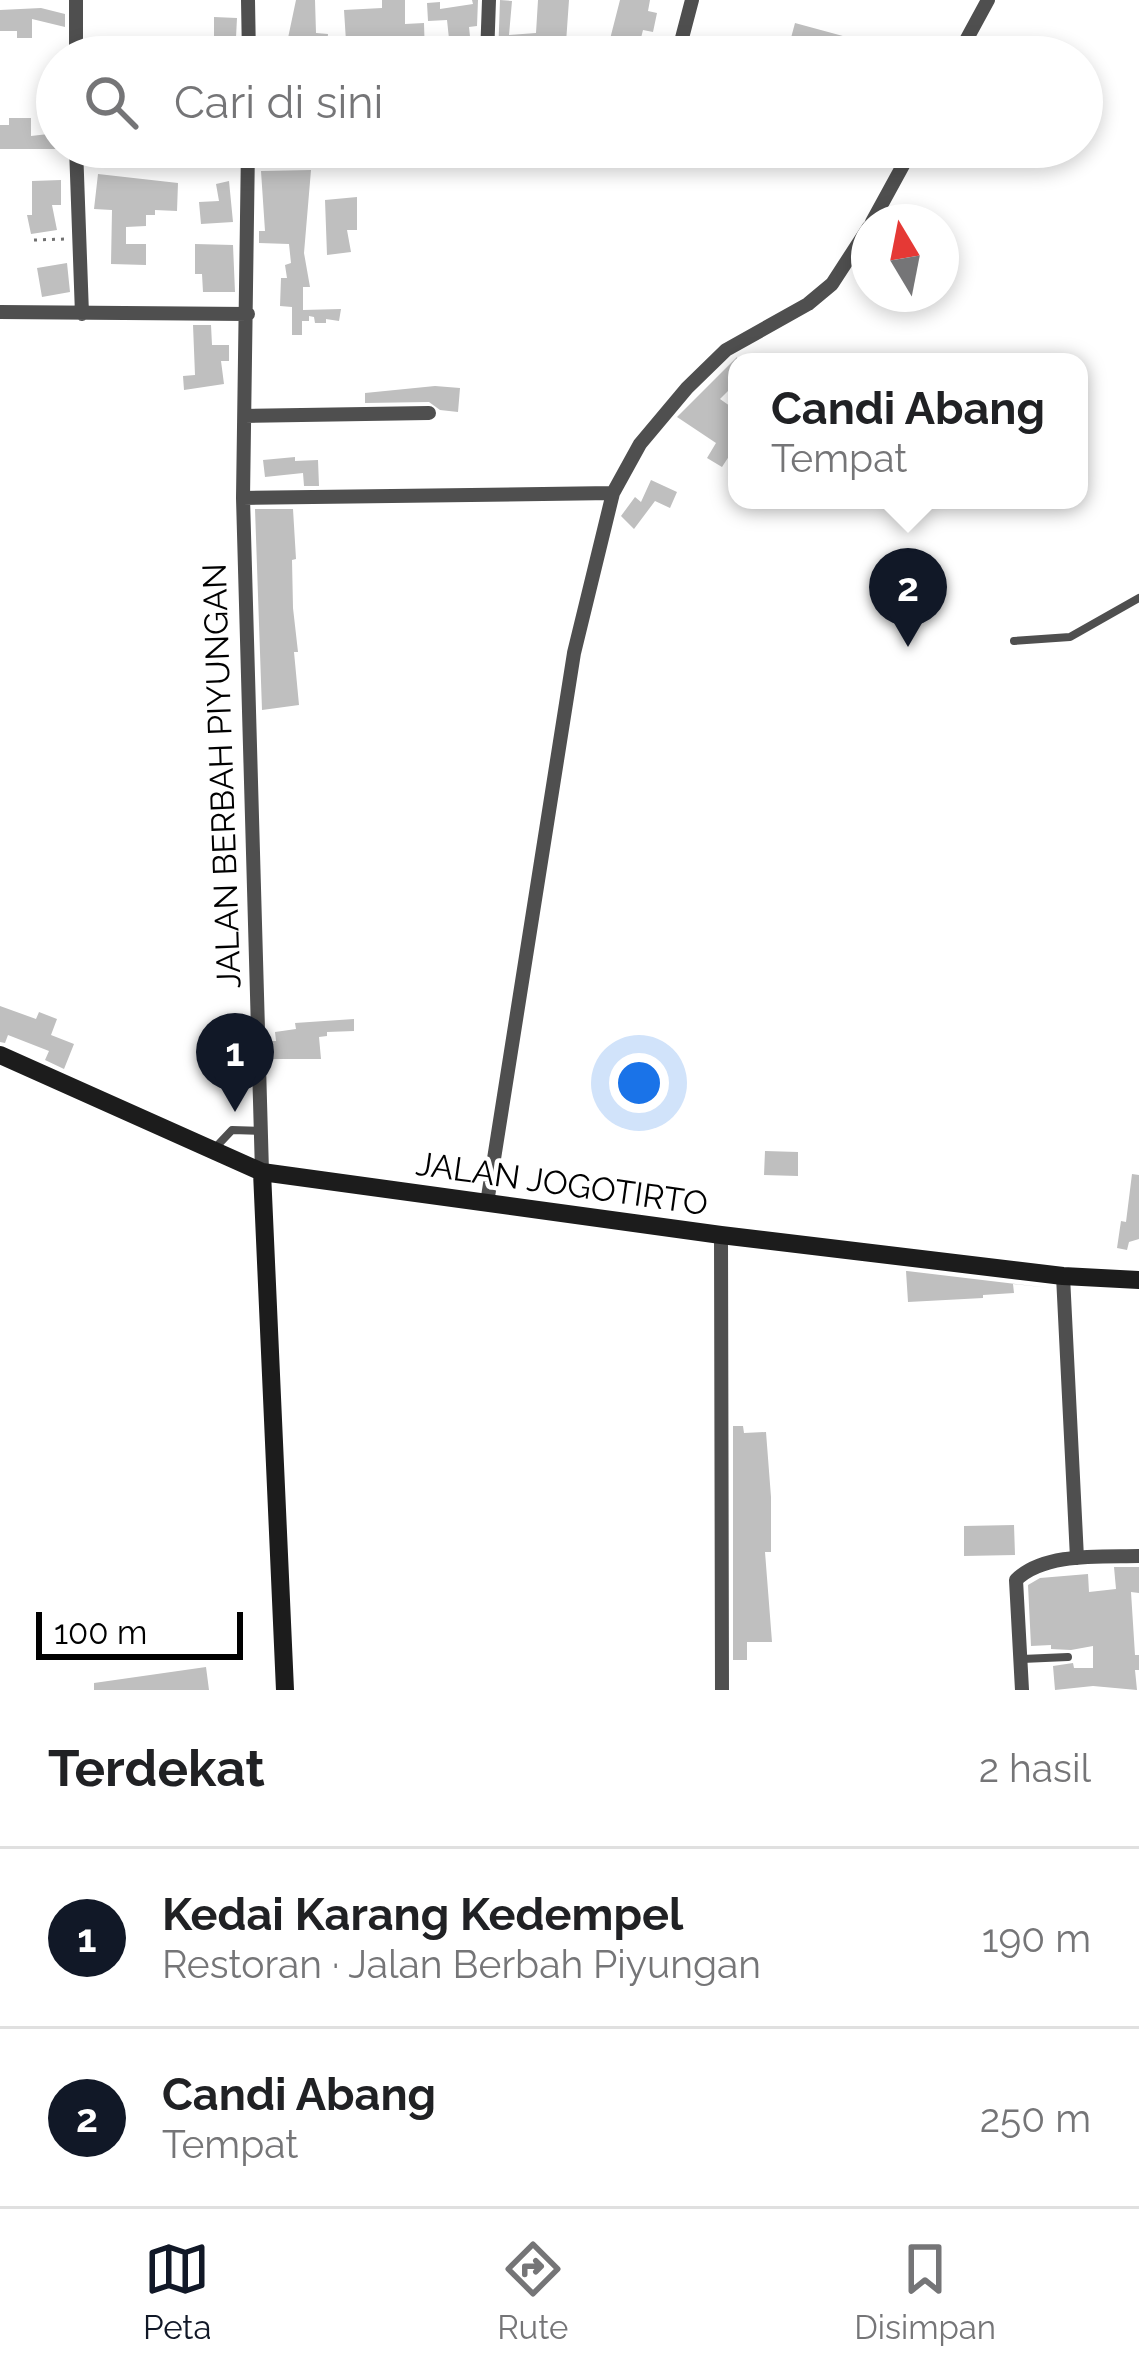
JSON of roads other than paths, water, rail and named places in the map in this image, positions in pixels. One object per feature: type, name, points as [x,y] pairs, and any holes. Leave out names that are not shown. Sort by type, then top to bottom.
[{"type":"street","points":[[76,0],[76,36]]},
{"type":"street","points":[[248,0],[248,36]]},
{"type":"street","points":[[488,36],[489,0]]},
{"type":"street","points":[[683,36],[692,0]]},
{"type":"street","points":[[968,36],[988,0]]},
{"type":"street","points":[[77,168],[82,314]]},
{"type":"street","name":"JALAN BERBAH PIYUNGAN","points":[[248,168],[243,498],[262,1172],[285,1690]]},
{"type":"street","points":[[882,204],[902,168]]},
{"type":"street","points":[[488,1203],[574,653],[613,493],[640,444],[726,350],[808,304],[832,284],[851,255]]},
{"type":"street","points":[[0,312],[248,314]]},
{"type":"street","points":[[245,416],[429,413]]},
{"type":"street","points":[[243,498],[613,493]]},
{"type":"street","name":"JALAN JOGOTIRTO","points":[[0,1055],[262,1172],[721,1234],[1064,1276],[1139,1280]]},
{"type":"street","points":[[721,1234],[722,1690]]},
{"type":"street","points":[[1064,1276],[1077,1558]]},
{"type":"street","points":[[1022,1690],[1016,1580],[1031,1569],[1077,1558],[1139,1556]]},
{"type":"lane","points":[[1014,641],[1070,637],[1139,598]]},
{"type":"lane","points":[[213,1150],[232,1130],[261,1131]]},
{"type":"lane","points":[[1020,1659],[1068,1657]]},
{"type":"place","name":"Candi Abang","points":[[908,647]]},
{"type":"place","name":"Kedai Karang Kedempel","points":[[235,1112]]}]
